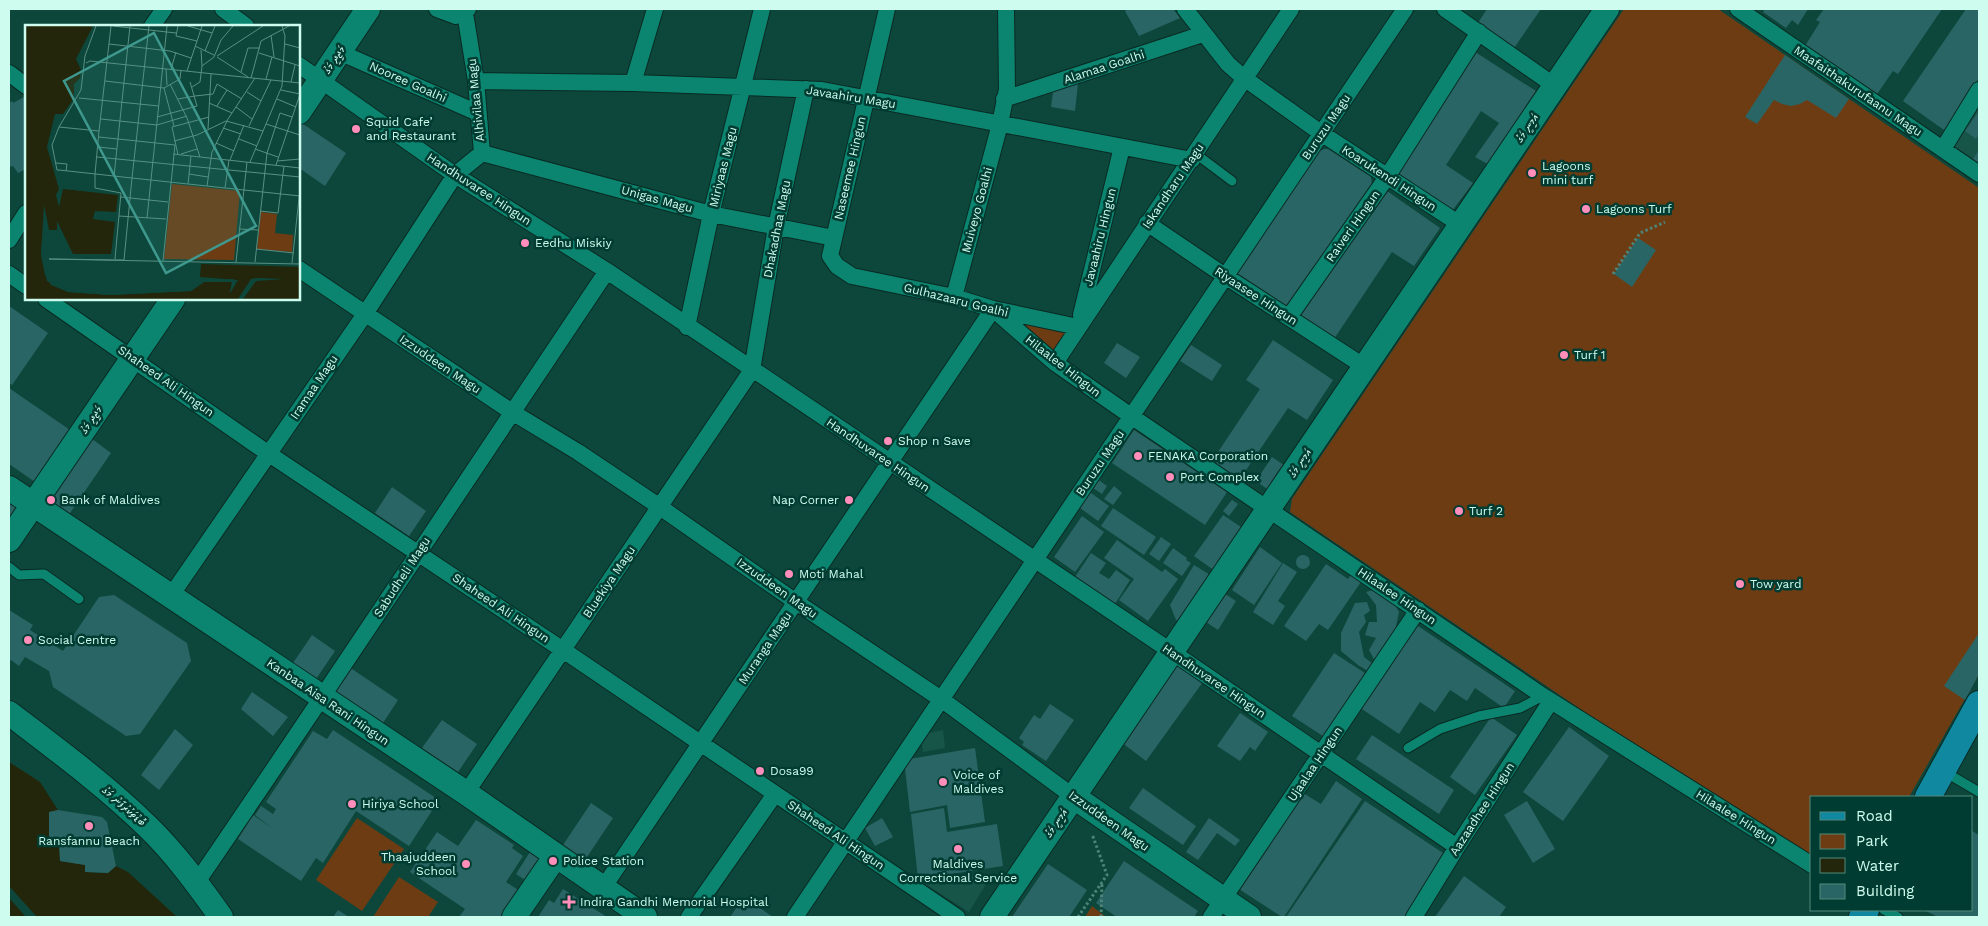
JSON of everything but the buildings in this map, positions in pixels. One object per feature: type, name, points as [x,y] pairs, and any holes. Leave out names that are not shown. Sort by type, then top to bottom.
[{"type":"main road","points":[[1929,796],[1979,704]]},
{"type":"street","points":[[153,25],[164,9]]},
{"type":"street","points":[[223,9],[245,25]]},
{"type":"street","name":"Alhivilaa Magu","points":[[437,9],[456,16],[466,11],[476,82],[482,153],[455,175]]},
{"type":"street","points":[[633,83],[655,9]]},
{"type":"street","name":"Miriyaas Magu","points":[[687,327],[711,214],[762,9]]},
{"type":"street","name":"Naseemee Hingun","points":[[837,266],[830,256],[886,9]]},
{"type":"street","name":"Muiveyo Goalhi","points":[[954,297],[1000,124],[1007,89],[1006,9]]},
{"type":"street","name":"Koarukendi Hingun","points":[[1185,9],[1228,64],[1244,78],[1321,133],[1461,225]]},
{"type":"street","name":"Iskandharu Magu","points":[[1055,362],[1147,223],[1194,157],[1291,9]]},
{"type":"street","name":"Buruzu Magu","points":[[795,917],[1405,9]]},
{"type":"street","points":[[1445,9],[1555,86]]},
{"type":"street","name":"އަމީނީ މަގު","points":[[992,917],[1607,9]]},
{"type":"street","name":"Maafaithakurufaanu Magu","points":[[1738,9],[1979,174]]},
{"type":"street","name":"މަޖީދީ މަގު","points":[[300,111],[339,52],[362,12]]},
{"type":"street","name":"Raiveri Hingun","points":[[1289,317],[1387,177],[1479,32]]},
{"type":"street","name":"Alamaa Goalhi","points":[[1004,99],[1203,34]]},
{"type":"street","name":"Nooree Goalhi","points":[[339,52],[478,113]]},
{"type":"street","name":"Handhuvaree Hingun","points":[[300,66],[455,175],[607,272],[1172,652],[1457,847]]},
{"type":"street","points":[[9,73],[25,85]]},
{"type":"street","name":"Javaahiru Magu","points":[[476,82],[633,83],[822,90],[1122,147],[1194,157]]},
{"type":"street","name":"Dhakadhaa Magu","points":[[752,370],[776,227],[806,89]]},
{"type":"street","points":[[1943,149],[1979,90]]},
{"type":"street","name":"Javaahiru Hingun","points":[[1078,327],[1122,147]]},
{"type":"street","name":"Unigas Magu","points":[[482,153],[711,214],[834,238]]},
{"type":"street","name":"Iramaa Magu","points":[[170,597],[365,314],[455,175]]},
{"type":"street","points":[[9,240],[25,214]]},
{"type":"street","name":"Riyaasee Hingun","points":[[1147,223],[1364,367]]},
{"type":"street","name":"Gulhazaaru Goalhi","points":[[837,266],[852,276],[954,297],[993,309],[1078,327]]},
{"type":"street","name":"Izzuddeen Magu","points":[[300,270],[512,412],[578,452],[796,602],[942,699],[1096,812],[1217,908],[1249,917]]},
{"type":"street","name":"Sabudheli Magu","points":[[196,882],[322,699],[418,552],[607,272]]},
{"type":"street","points":[[9,274],[25,285]]},
{"type":"street","name":"Shaheed Ali Hingun","points":[[47,300],[269,454],[418,552],[957,917]]},
{"type":"street","name":"މަޖީދީ މަގު","points":[[9,540],[171,300]]},
{"type":"street","name":"Hilaalee Hingun","points":[[993,309],[1055,362],[1131,416],[1547,699],[1810,864]]},
{"type":"street","name":"Muranga Magu","points":[[603,888],[993,309]]},
{"type":"street","name":"Bluekiya Magu","points":[[466,793],[752,370]]},
{"type":"street","name":"Kanbaa Aisa Rani Hingun","points":[[9,488],[322,699],[466,793],[555,857],[645,917]]},
{"type":"street","name":"Ujaalaa Hingun","points":[[1217,908],[1418,610]]},
{"type":"street","name":"Aazaadhee Hingun","points":[[1414,917],[1547,699]]},
{"type":"street","name":"ބޮޑުތަކުރުފާނު މަގު","points":[[9,714],[78,766],[148,826],[196,882],[222,917]]},
{"type":"street","points":[[689,917],[775,794]]},
{"type":"street","points":[[514,917],[555,857]]},
{"type":"lane","points":[[1194,157],[1232,182]]},
{"type":"lane","points":[[9,567],[19,574],[44,574],[79,599]]},
{"type":"lane","points":[[1408,748],[1440,729],[1479,716],[1520,708],[1547,699]]},
{"type":"lane","points":[[1943,770],[1979,792]]},
{"type":"lane","points":[[1886,911],[1898,917]]},
{"type":"path","points":[[1613,274],[1640,233],[1665,222]]},
{"type":"path","points":[[1078,917],[1107,875],[1089,827],[1096,812]]},
{"type":"path","points":[[1101,917],[1102,881]]},
{"type":"shaded area","points":[[1979,90],[1979,174],[1943,149]]},
{"type":"shaded area","points":[[943,730],[945,748],[923,752],[920,735]]},
{"type":"shaded area","points":[[993,873],[969,912],[925,884]]},
{"type":"green space","points":[[1624,9],[1718,9],[1979,188],[1979,674],[1910,796],[1810,796],[1810,865],[1290,512],[1292,499]]},
{"type":"green space","points":[[993,309],[1078,327],[1055,363]]},
{"type":"green space","points":[[357,818],[404,849],[362,911],[316,880]]},
{"type":"green space","points":[[399,877],[438,902],[428,917],[373,917]]},
{"type":"green space","points":[[1092,906],[1106,917],[1085,917]]},
{"type":"water","points":[[9,762],[40,782],[58,810],[49,812],[49,840],[59,842],[60,861],[85,865],[86,872],[108,873],[116,866],[128,872],[177,917],[9,917]]},
{"type":"pier","points":[[9,886],[37,917],[26,917],[9,898]]},
{"type":"place","name":"Squid Cafe’ and Restaurant","points":[[356,129]]},
{"type":"place","name":"Lagoons mini turf","points":[[1532,173]]},
{"type":"place","name":"Lagoons Turf","points":[[1586,209]]},
{"type":"place","name":"Eedhu Miskiy","points":[[525,243]]},
{"type":"place","name":"Turf 1","points":[[1564,355]]},
{"type":"place","name":"Shop n Save","points":[[888,441]]},
{"type":"place","name":"FENAKA Corporation","points":[[1138,456]]},
{"type":"place","name":"Port Complex","points":[[1170,477]]},
{"type":"place","name":"Bank of Maldives","points":[[51,500]]},
{"type":"place","name":"Nap Corner","points":[[849,500]]},
{"type":"place","name":"Turf 2","points":[[1459,511]]},
{"type":"place","name":"Moti Mahal","points":[[789,574]]},
{"type":"place","name":"Tow yard","points":[[1740,584]]},
{"type":"place","name":"Social Centre","points":[[28,640]]},
{"type":"place","name":"Dosa99","points":[[760,771]]},
{"type":"place","name":"Voice of Maldives","points":[[943,782]]},
{"type":"place","name":"Hiriya School","points":[[352,804]]},
{"type":"place","name":"Ransfannu Beach","points":[[89,826]]},
{"type":"place","name":"Maldives Correctional Service","points":[[958,849]]},
{"type":"place","name":"Police Station","points":[[553,861]]},
{"type":"place","name":"Thaajuddeen School","points":[[466,864]]},
{"type":"place","name":"Indira Gandhi Memorial Hospital","points":[[569,902]]}]
